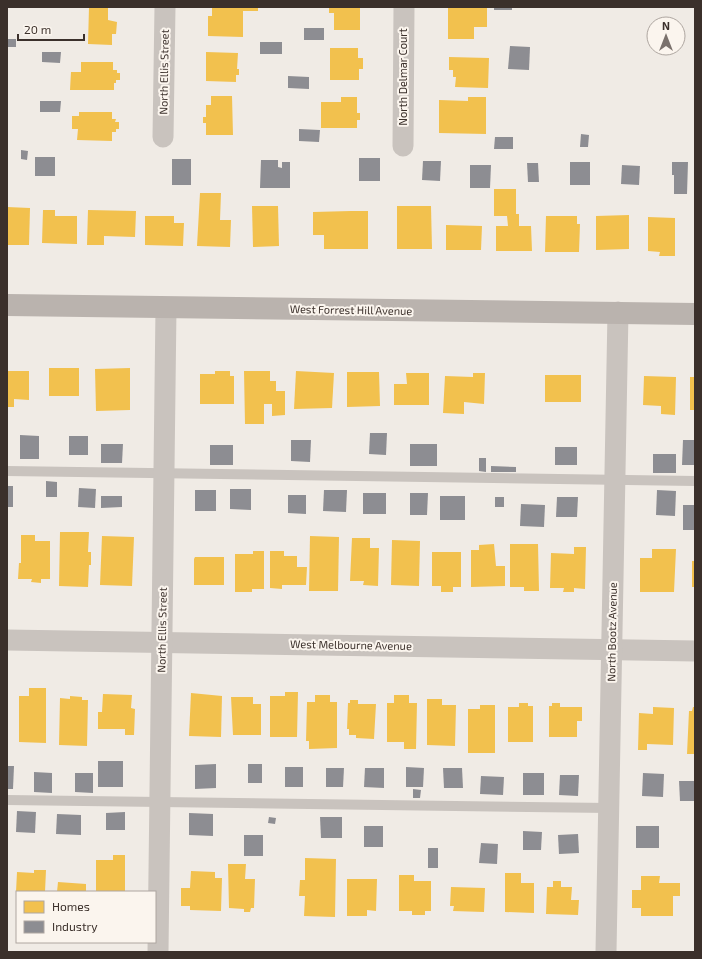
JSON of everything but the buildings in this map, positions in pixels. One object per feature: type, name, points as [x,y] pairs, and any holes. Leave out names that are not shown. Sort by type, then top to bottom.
[{"type":"main road","name":"West Forrest Hill Avenue","points":[[7,305],[695,314]]},
{"type":"street","name":"North Ellis Street","points":[[163,137],[165,7]]},
{"type":"street","name":"North Delmar Court","points":[[403,146],[404,7]]},
{"type":"street","name":"North Ellis Street","points":[[158,952],[166,308]]},
{"type":"street","name":"North Bootz Avenue","points":[[606,952],[618,312]]},
{"type":"street","name":"West Melbourne Avenue","points":[[7,640],[695,651]]},
{"type":"lane","points":[[7,471],[695,481]]},
{"type":"lane","points":[[7,800],[609,808]]}]
